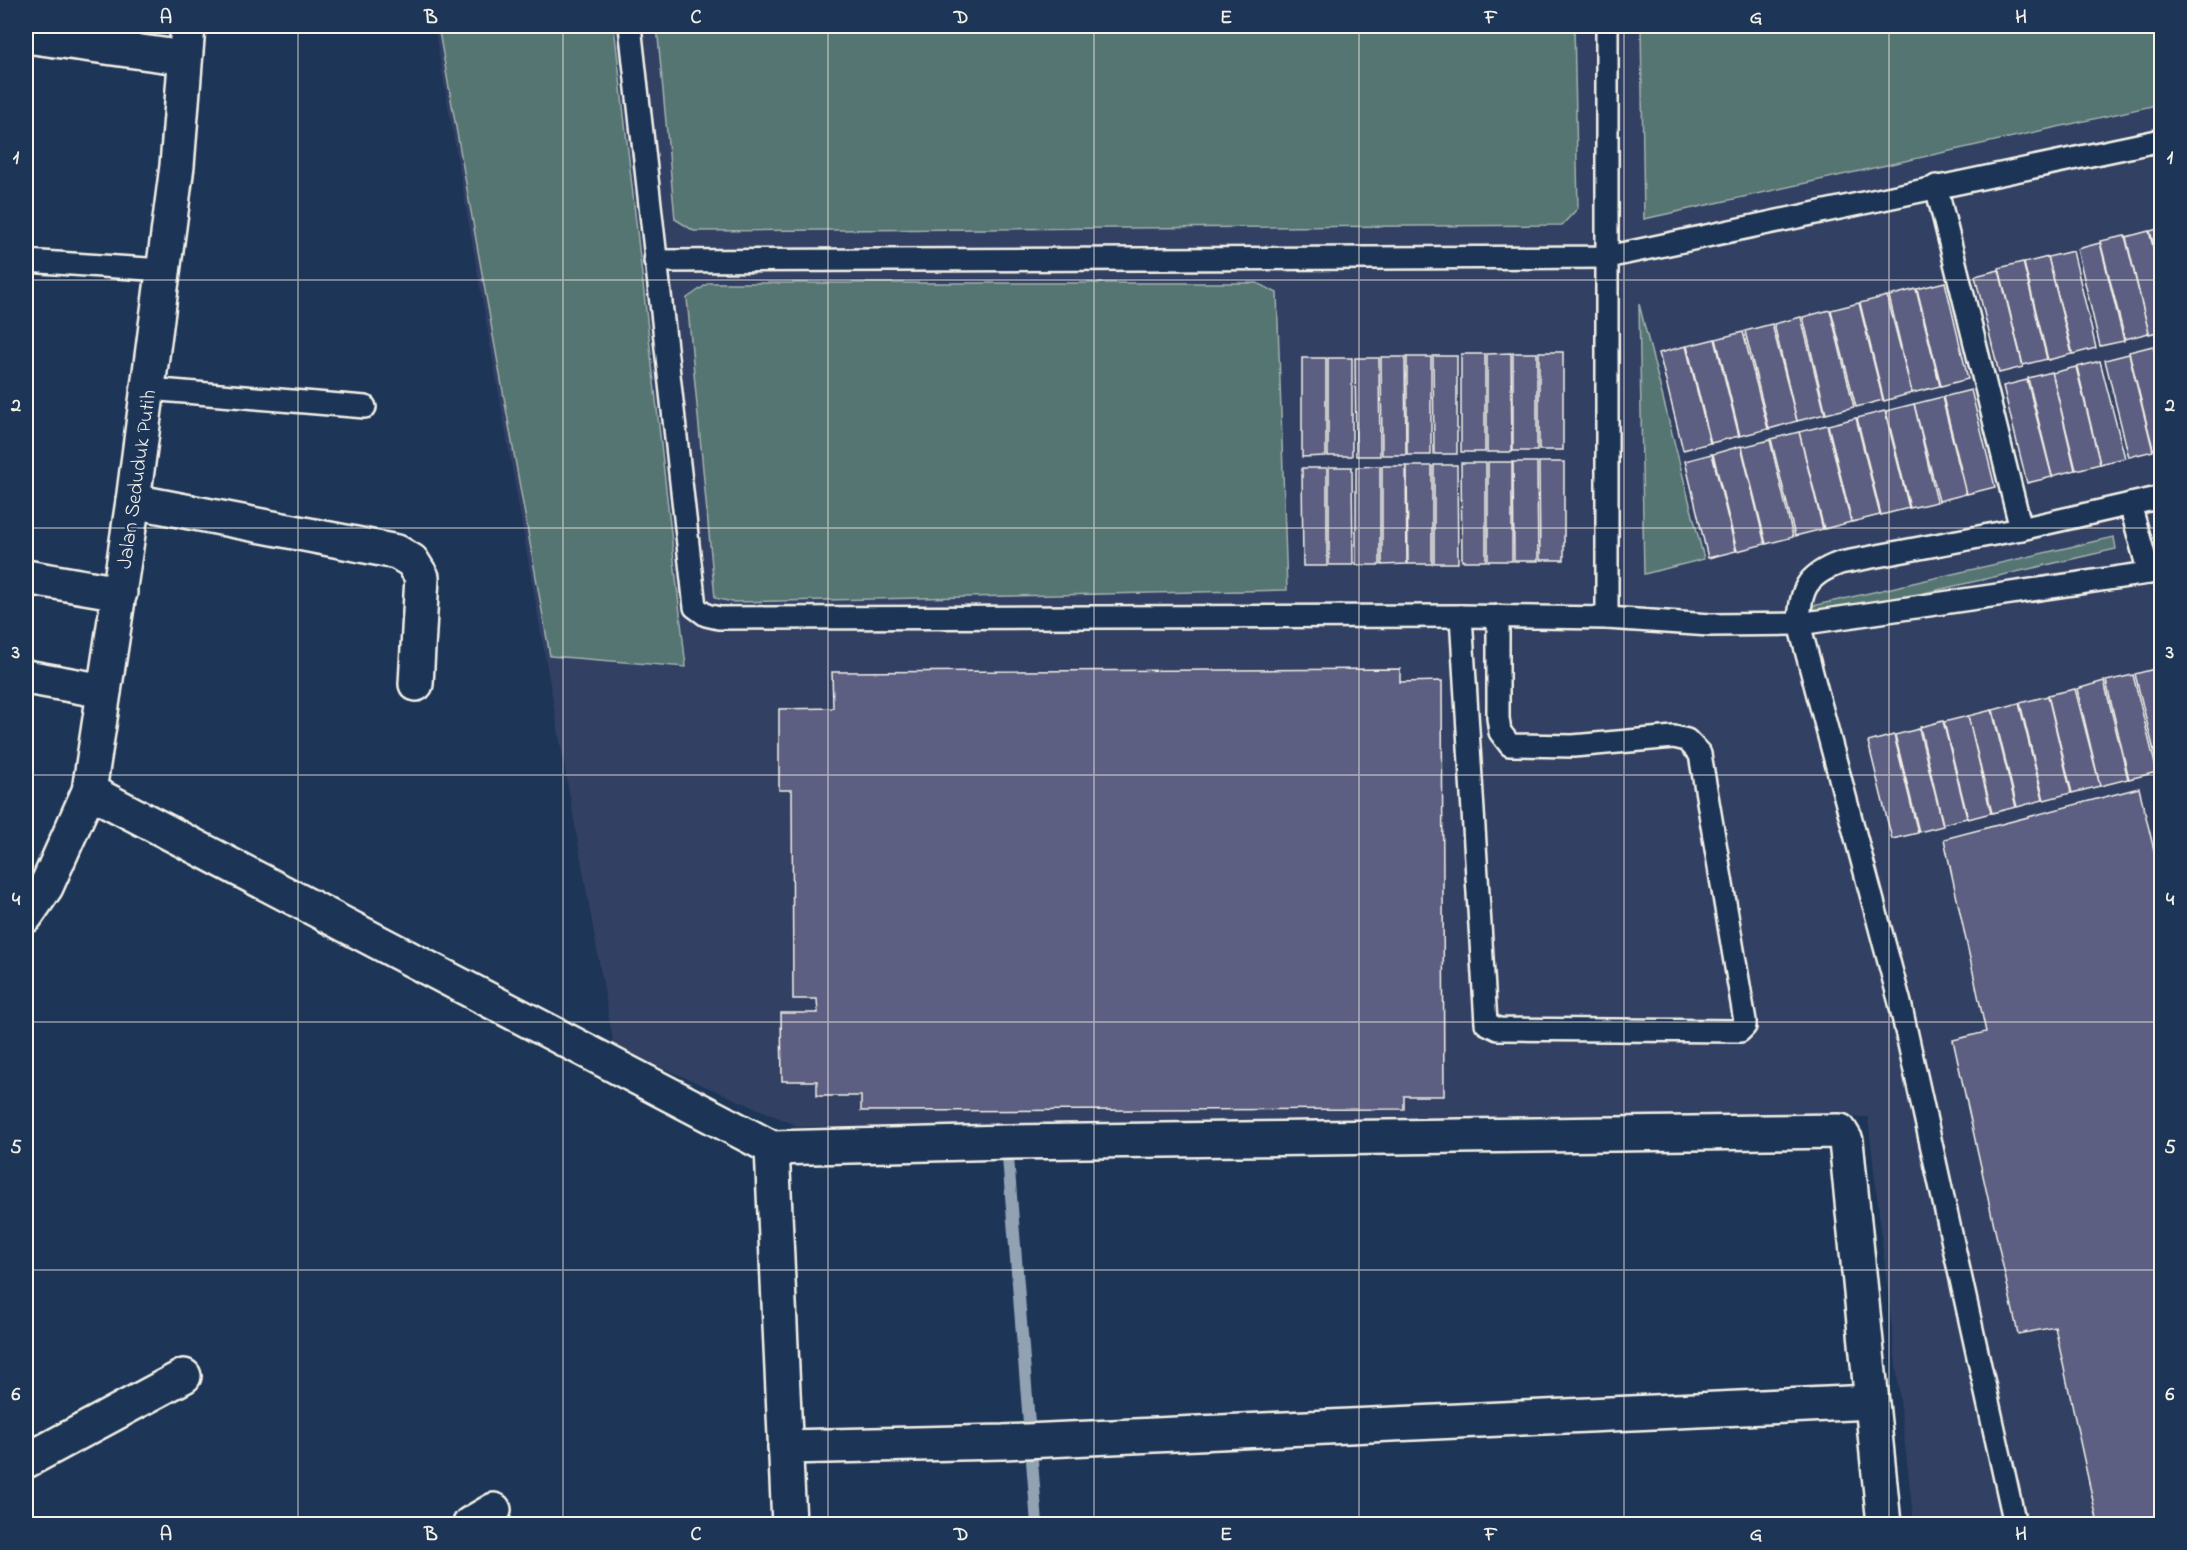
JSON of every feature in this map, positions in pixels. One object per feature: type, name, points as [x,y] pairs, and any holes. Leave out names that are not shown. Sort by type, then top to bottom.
[{"type":"street","name":"Jalan Seduduk Putih","points":[[26,916],[46,887],[89,791],[133,501],[177,166],[188,26]]},
{"type":"street","points":[[26,36],[185,58]]},
{"type":"street","points":[[133,501],[397,552],[412,561],[422,577],[416,684]]},
{"type":"street","points":[[26,577],[120,593]]},
{"type":"street","points":[[26,677],[104,691]]},
{"type":"street","points":[[89,791],[772,1148],[1008,1142],[1840,1131],[1846,1141],[1884,1524]]},
{"type":"street","points":[[772,1148],[789,1524]]},
{"type":"street","points":[[26,1461],[184,1376]]},
{"type":"street","points":[[785,1447],[1003,1442],[1871,1401]]},
{"type":"lane","points":[[630,26],[695,607],[706,615],[719,618],[1498,616],[1607,618],[1710,625],[1799,624],[2155,572],[2130,504]]},
{"type":"lane","points":[[1607,26],[1607,618]]},
{"type":"lane","points":[[655,261],[1607,257],[2162,140]]},
{"type":"lane","points":[[1936,186],[2020,529]]},
{"type":"lane","points":[[26,261],[163,270]]},
{"type":"lane","points":[[148,389],[365,407]]},
{"type":"lane","points":[[2014,1524],[1900,1003],[1799,624],[1800,602],[1805,588],[1816,574],[1826,568],[2020,529],[2162,497]]},
{"type":"lane","points":[[1461,616],[1486,1023],[1498,1029],[1735,1033],[1740,1031],[1745,1026],[1745,1021],[1700,754],[1687,740],[1674,737],[1573,746],[1510,745],[1500,732],[1498,718],[1498,616]]},
{"type":"shaded area","points":[[434,26],[2161,26],[2161,1524],[1914,1524],[1868,1117],[800,1127],[614,1047]]},
{"type":"green space","points":[[438,26],[614,26],[686,667],[550,656]]},
{"type":"green space","points":[[657,26],[1574,26],[1578,208],[1562,225],[694,231],[675,219]]},
{"type":"green space","points":[[1641,26],[2161,26],[2161,104],[1644,219]]},
{"type":"green space","points":[[709,283],[1257,283],[1277,293],[1287,590],[732,602],[715,598],[687,298]]},
{"type":"green space","points":[[1639,304],[1704,559],[1644,574]]},
{"type":"green space","points":[[2114,537],[2116,549],[1815,618],[1812,606]]},
{"type":"building","points":[[2162,228],[2162,278],[2150,231]]},
{"type":"building","points":[[2149,231],[2162,281],[2162,331],[2149,334],[2126,237]]},
{"type":"building","points":[[2125,236],[2149,333],[2125,339],[2100,241]]},
{"type":"building","points":[[2100,243],[2124,341],[2100,346],[2077,249]]},
{"type":"building","points":[[2073,251],[2096,348],[2073,354],[2048,257]]},
{"type":"building","points":[[2048,257],[2072,354],[2048,360],[2024,263]]},
{"type":"building","points":[[2023,262],[2047,359],[2023,365],[1999,268]]},
{"type":"building","points":[[1999,270],[2023,367],[1999,373],[1975,276]]},
{"type":"building","points":[[1945,282],[1968,379],[1941,386],[1917,289]]},
{"type":"building","points":[[1916,289],[1940,386],[1912,393],[1889,296]]},
{"type":"building","points":[[1887,296],[1912,393],[1884,401],[1860,303]]},
{"type":"building","points":[[1859,303],[1883,400],[1856,407],[1831,310]]},
{"type":"building","points":[[1830,310],[1854,407],[1826,414],[1803,317]]},
{"type":"building","points":[[1801,317],[1825,414],[1797,421],[1774,324]]},
{"type":"building","points":[[1772,324],[1797,421],[1769,429],[1745,331]]},
{"type":"building","points":[[1743,332],[1768,429],[1740,436],[1716,339]]},
{"type":"building","points":[[1715,339],[1739,436],[1711,443],[1687,346]]},
{"type":"building","points":[[2162,345],[2162,380],[2153,347]]},
{"type":"building","points":[[1686,346],[1710,443],[1683,450],[1659,353]]},
{"type":"building","points":[[2153,346],[2162,380],[2162,447],[2153,449],[2129,352]]},
{"type":"building","points":[[1539,352],[1563,352],[1563,450],[1539,450]]},
{"type":"building","points":[[1511,353],[1512,452],[1487,452],[1487,354]]},
{"type":"building","points":[[1513,353],[1537,353],[1537,451],[1513,451]]},
{"type":"building","points":[[1461,354],[1485,354],[1485,452],[1461,452]]},
{"type":"building","points":[[2129,354],[2153,451],[2129,457],[2105,360]]},
{"type":"building","points":[[1433,356],[1457,356],[1457,454],[1434,454]]},
{"type":"building","points":[[1381,357],[1405,357],[1406,455],[1382,455]]},
{"type":"building","points":[[1407,357],[1431,357],[1431,455],[1407,455]]},
{"type":"building","points":[[1302,358],[1326,358],[1326,456],[1302,457]]},
{"type":"building","points":[[1328,358],[1352,358],[1352,456],[1328,456]]},
{"type":"building","points":[[1355,358],[1379,358],[1380,456],[1356,456]]},
{"type":"building","points":[[2100,361],[2125,458],[2100,464],[2077,367]]},
{"type":"building","points":[[2076,367],[2100,464],[2076,470],[2052,373]]},
{"type":"building","points":[[2052,372],[2075,470],[2052,476],[2028,378]]},
{"type":"building","points":[[2027,380],[2052,477],[2027,483],[2003,386]]},
{"type":"building","points":[[1971,390],[1995,487],[1967,494],[1943,397]]},
{"type":"building","points":[[1942,397],[1966,494],[1939,501],[1914,404]]},
{"type":"building","points":[[1914,404],[1937,502],[1910,508],[1886,411]]},
{"type":"building","points":[[1885,411],[1909,508],[1881,515],[1857,418]]},
{"type":"building","points":[[1856,418],[1880,515],[1852,522],[1828,425]]},
{"type":"building","points":[[1827,425],[1851,522],[1824,529],[1799,432]]},
{"type":"building","points":[[1799,432],[1823,529],[1795,536],[1771,439]]},
{"type":"building","points":[[1770,440],[1793,537],[1766,544],[1742,447]]},
{"type":"building","points":[[1741,446],[1765,544],[1737,551],[1713,454]]},
{"type":"building","points":[[1712,454],[1736,551],[1708,558],[1685,461]]},
{"type":"building","points":[[1488,462],[1512,462],[1512,561],[1488,561]]},
{"type":"building","points":[[1513,462],[1537,462],[1538,561],[1514,561]]},
{"type":"building","points":[[1539,462],[1564,462],[1564,560],[1540,560]]},
{"type":"building","points":[[1461,463],[1486,463],[1486,561],[1462,561]]},
{"type":"building","points":[[1434,465],[1457,465],[1458,563],[1434,563]]},
{"type":"building","points":[[1380,466],[1380,565],[1356,565],[1356,467]]},
{"type":"building","points":[[1382,466],[1406,466],[1407,564],[1382,565]]},
{"type":"building","points":[[1407,466],[1432,466],[1432,564],[1408,564]]},
{"type":"building","points":[[1329,467],[1352,467],[1353,565],[1329,565]]},
{"type":"building","points":[[1302,468],[1327,468],[1327,566],[1303,566]]},
{"type":"building","points":[[2162,667],[2162,770],[2159,771],[2135,674]]},
{"type":"building","points":[[1400,669],[1400,682],[1442,681],[1444,1096],[1404,1096],[1404,1109],[861,1111],[861,1096],[817,1096],[817,1081],[782,1081],[781,1013],[818,1013],[817,999],[793,999],[792,790],[779,790],[779,709],[833,708],[832,672]]},
{"type":"building","points":[[2133,675],[2157,772],[2129,779],[2106,681]]},
{"type":"building","points":[[2104,681],[2128,779],[2100,786],[2077,689]]},
{"type":"building","points":[[2075,689],[2100,786],[2072,793],[2048,695]]},
{"type":"building","points":[[2048,696],[2071,793],[2044,800],[2020,703]]},
{"type":"building","points":[[2019,703],[2043,800],[2017,807],[1993,710]]},
{"type":"building","points":[[1992,710],[2016,807],[1992,813],[1968,716]]},
{"type":"building","points":[[1968,716],[1991,813],[1968,819],[1944,722]]},
{"type":"building","points":[[1943,721],[1967,818],[1943,824],[1920,727]]},
{"type":"building","points":[[1919,729],[1943,826],[1919,832],[1895,735]]},
{"type":"building","points":[[1894,735],[1918,833],[1892,839],[1868,742]]},
{"type":"building","points":[[2139,788],[2162,883],[2162,1524],[2098,1524],[2055,1327],[2018,1334],[1953,1040],[1986,1032],[1944,839]]},
{"type":"waterway","points":[[1007,1145],[1037,1524]]}]
